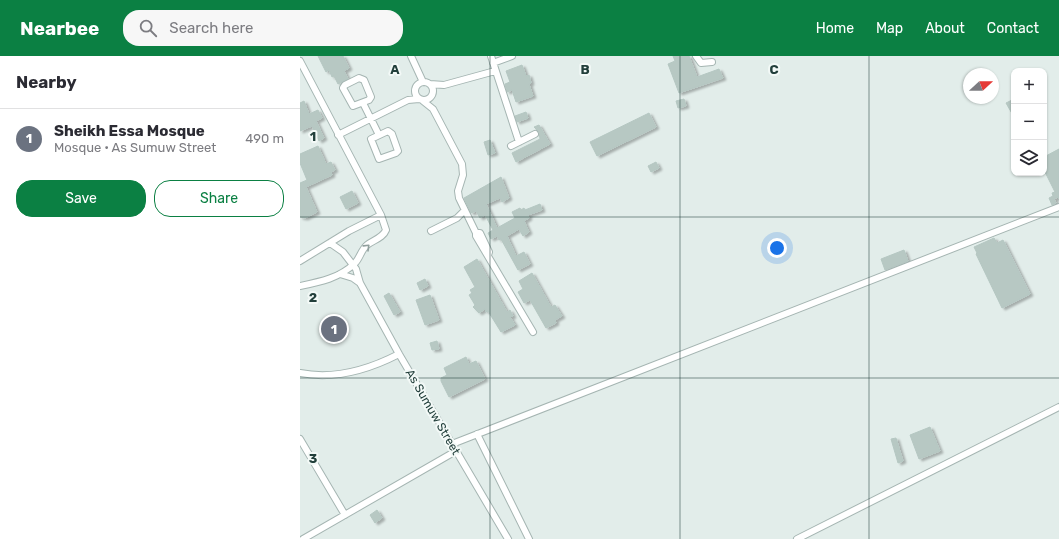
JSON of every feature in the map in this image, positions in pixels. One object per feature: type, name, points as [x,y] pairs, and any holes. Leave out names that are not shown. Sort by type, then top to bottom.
[{"type":"street","points":[[411,56],[423,82]]},
{"type":"street","points":[[491,56],[519,142]]},
{"type":"street","points":[[493,63],[512,56]]},
{"type":"street","points":[[696,56],[701,63],[712,62]]},
{"type":"street","points":[[300,61],[386,227],[385,232],[367,246],[353,265],[340,274],[326,280],[300,286]]},
{"type":"street","points":[[338,135],[408,100],[429,99],[444,86],[495,71]]},
{"type":"street","points":[[359,78],[363,79],[371,96],[369,100],[363,103],[354,107],[352,106],[343,89],[344,85],[359,78]]},
{"type":"street","points":[[408,100],[418,84],[423,82],[444,86]]},
{"type":"street","points":[[430,84],[433,88],[433,109]]},
{"type":"street","points":[[414,91],[421,100],[433,109],[463,167],[464,175],[458,194],[464,211],[485,254],[488,255],[533,332]]},
{"type":"street","points":[[363,103],[379,134]]},
{"type":"street","points":[[387,131],[391,133],[397,147],[397,152],[382,159],[378,159],[370,140],[372,137],[379,134],[387,131]]},
{"type":"street","points":[[511,146],[535,134]]},
{"type":"street","points":[[452,444],[1059,207]]},
{"type":"street","points":[[432,231],[460,216],[464,211]]},
{"type":"street","points":[[300,261],[381,215]]},
{"type":"street","name":"As Sumuw Street","points":[[330,243],[343,252],[353,265],[360,284],[399,354],[508,539]]},
{"type":"street","points":[[340,274],[353,278],[360,284]]},
{"type":"street","points":[[300,373],[329,375],[353,372],[376,365],[399,354]]},
{"type":"street","points":[[797,539],[1059,407]]},
{"type":"street","points":[[477,434],[529,539]]},
{"type":"street","points":[[300,439],[345,515]]},
{"type":"street","points":[[303,539],[456,451]]},
{"type":"building","points":[[318,56],[343,56],[349,68],[344,71],[348,79],[338,84],[334,76],[332,77],[329,70],[326,72]]},
{"type":"building","points":[[673,56],[689,56],[697,77],[719,69],[723,78],[679,93],[668,64],[675,61]]},
{"type":"building","points":[[522,65],[526,76],[529,75],[531,83],[529,84],[533,96],[516,102],[512,90],[507,92],[505,84],[510,82],[506,71]]},
{"type":"building","points":[[684,99],[686,106],[678,108],[676,101]]},
{"type":"building","points":[[1011,100],[1011,112],[1006,103]]},
{"type":"building","points":[[304,101],[309,114],[318,110],[322,118],[316,121],[324,138],[319,141],[312,126],[300,131],[300,103]]},
{"type":"building","points":[[526,112],[528,118],[517,122],[515,116]]},
{"type":"building","points":[[649,113],[656,127],[597,156],[590,142]]},
{"type":"building","points":[[539,125],[550,144],[516,162],[512,153],[540,139],[539,132],[534,127]]},
{"type":"building","points":[[490,140],[495,153],[488,155],[484,142]]},
{"type":"building","points":[[318,146],[326,164],[331,162],[335,170],[331,172],[332,175],[306,187],[317,212],[305,218],[300,217],[300,183],[307,180],[300,163],[300,154]]},
{"type":"building","points":[[1059,149],[1059,199],[1058,197],[1054,199],[1056,203],[1052,205],[1049,198],[1053,196],[1052,193],[1055,192],[1047,176],[1047,155]]},
{"type":"building","points":[[656,162],[659,168],[651,172],[648,166]]},
{"type":"building","points":[[501,177],[509,198],[502,202],[500,198],[486,204],[497,228],[515,218],[512,212],[520,208],[521,210],[524,208],[525,210],[540,204],[542,210],[528,215],[529,218],[524,221],[529,232],[523,236],[519,229],[507,236],[516,256],[524,252],[530,264],[518,270],[501,239],[499,240],[497,236],[491,239],[488,233],[493,230],[485,215],[480,218],[476,211],[471,213],[464,198]]},
{"type":"building","points":[[352,191],[358,203],[346,209],[340,197]]},
{"type":"building","points":[[994,238],[997,243],[1003,240],[1030,294],[1002,308],[974,247]]},
{"type":"building","points":[[904,250],[908,261],[885,270],[881,259]]},
{"type":"building","points":[[477,259],[507,312],[510,310],[513,316],[510,317],[515,325],[501,332],[488,311],[486,312],[485,309],[479,313],[473,307],[475,305],[469,295],[472,293],[470,290],[475,287],[464,267]]},
{"type":"building","points":[[532,273],[551,307],[555,305],[562,316],[555,320],[556,323],[546,328],[530,300],[524,303],[518,292],[523,289],[519,281]]},
{"type":"building","points":[[425,279],[428,286],[420,290],[417,283]]},
{"type":"building","points":[[389,293],[400,312],[394,315],[384,296]]},
{"type":"building","points":[[430,295],[439,320],[425,325],[416,300]]},
{"type":"building","points":[[437,341],[439,349],[432,350],[430,343]]},
{"type":"building","points":[[466,357],[469,364],[476,361],[485,379],[449,397],[441,381],[441,378],[447,375],[444,368]]},
{"type":"building","points":[[930,427],[940,451],[919,459],[910,435]]},
{"type":"building","points":[[896,438],[903,461],[898,463],[891,439]]},
{"type":"building","points":[[377,510],[382,518],[375,523],[370,515]]},
{"type":"place","name":"Sheikh Essa Mosque","points":[[334,329]]}]
